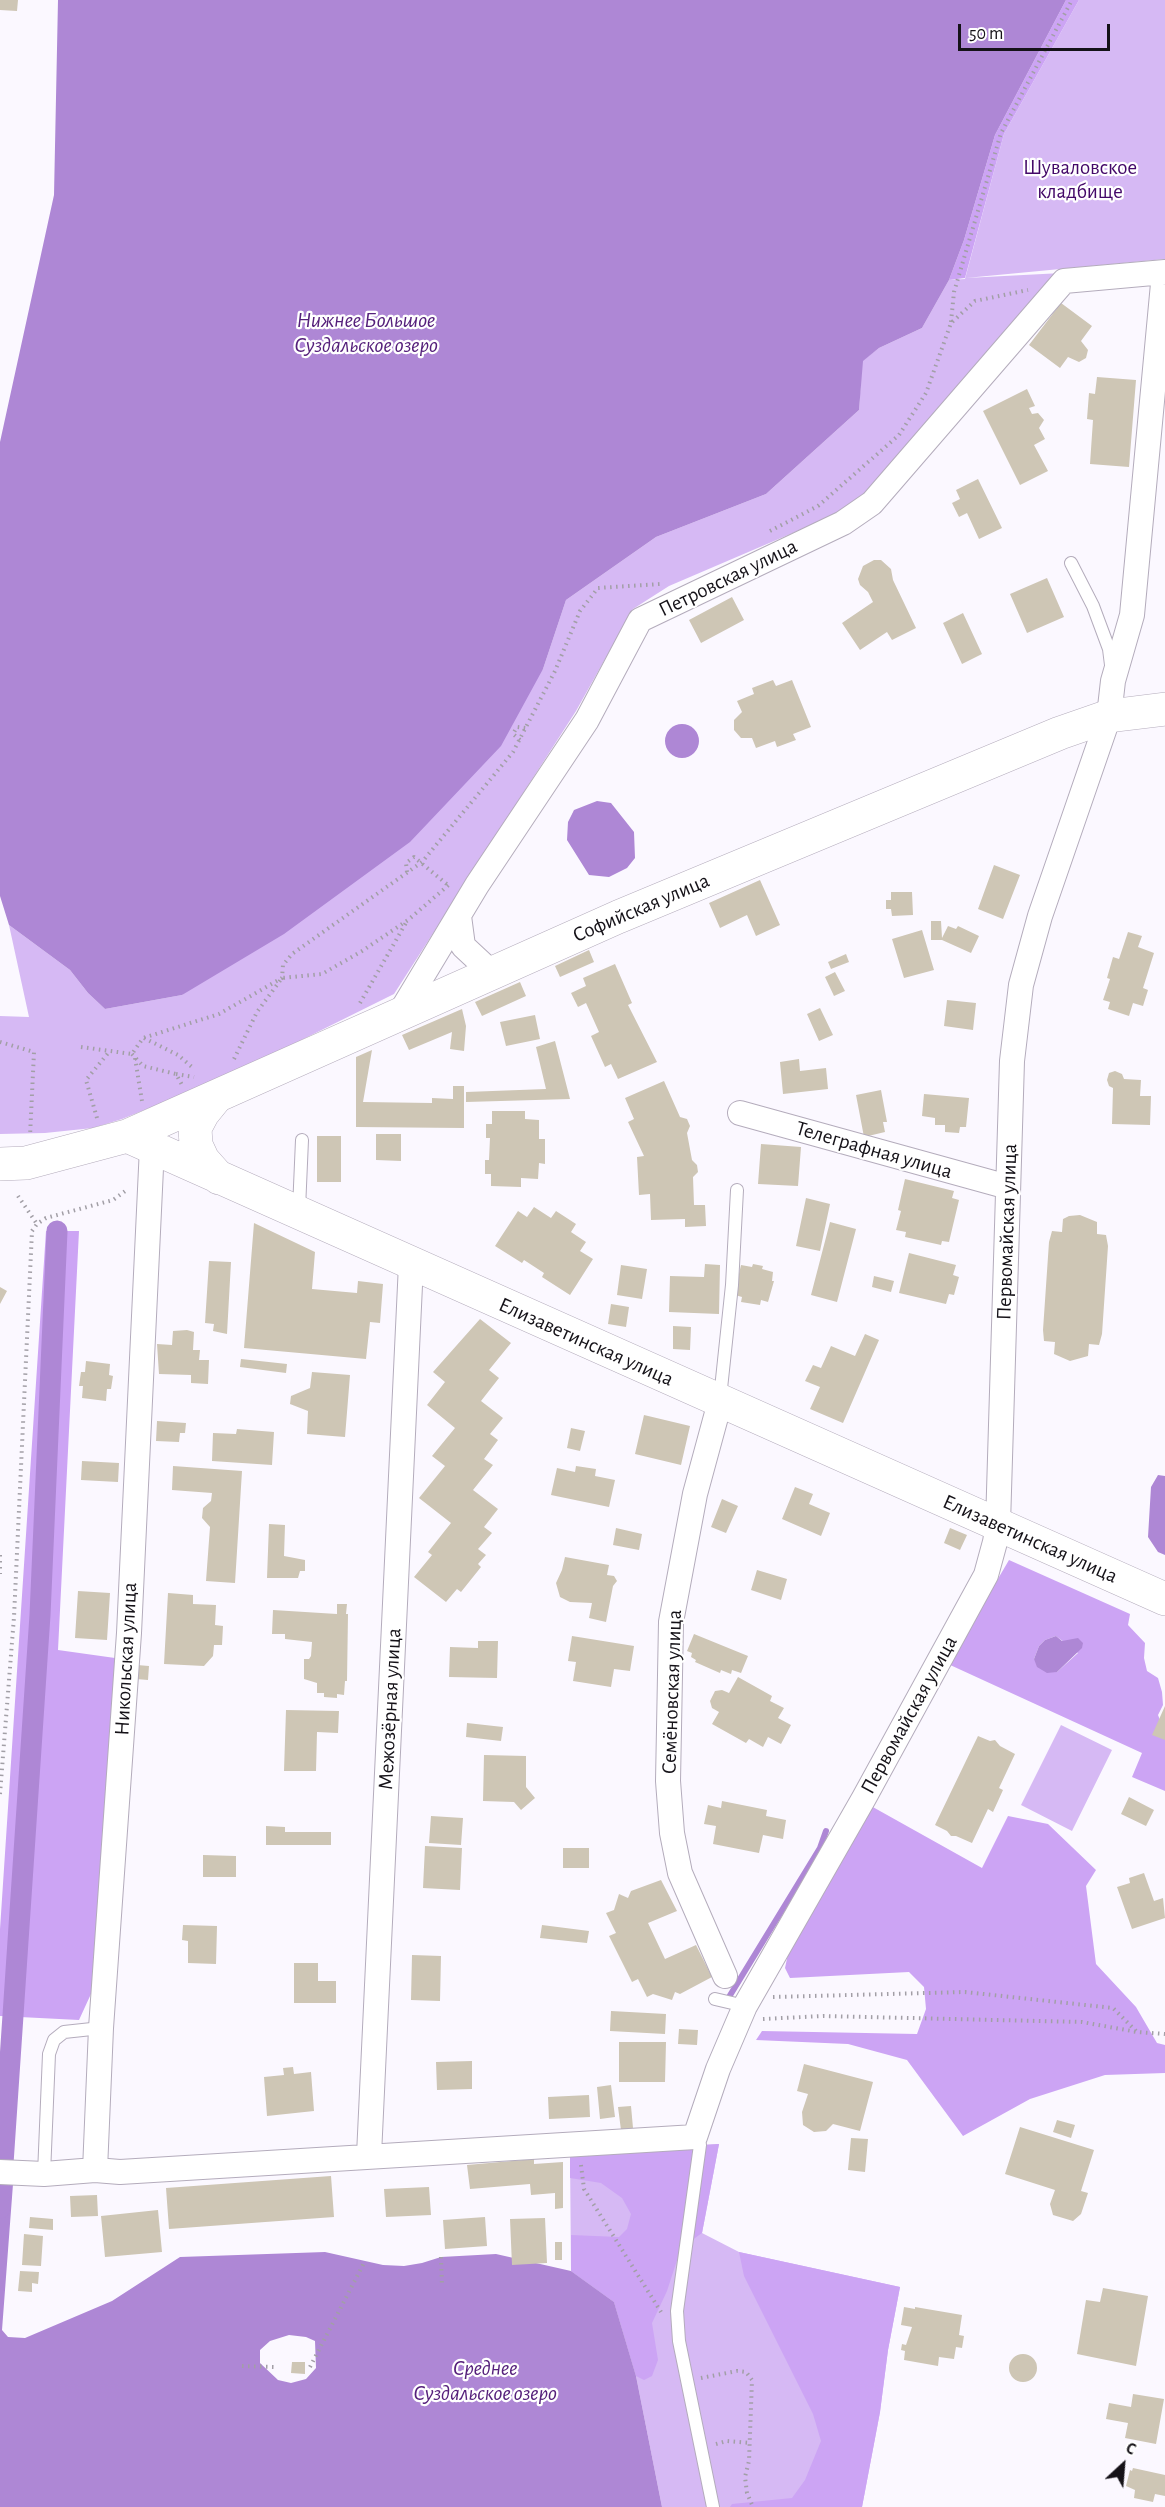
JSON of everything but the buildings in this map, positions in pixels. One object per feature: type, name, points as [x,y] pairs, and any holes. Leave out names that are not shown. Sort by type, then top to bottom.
[{"type":"street","name":"Первомайская улица","points":[[695,2137],[718,2069],[744,2008],[859,1808],[986,1575],[998,1524],[1012,1061],[1021,985],[1040,916],[1109,716],[1113,681],[1132,615],[1164,272]]},
{"type":"street","name":"Петровская улица","points":[[400,1013],[459,916],[586,720],[640,620],[843,523],[872,503],[1065,281],[1164,272]]},
{"type":"street","name":"Софийская улица","points":[[132,1143],[200,1093],[400,1013],[629,912],[1060,733],[1109,716],[1165,709]]},
{"type":"street","points":[[459,916],[463,946],[492,973]]},
{"type":"street","points":[[200,1093],[203,1113],[195,1128],[196,1145],[203,1160],[219,1178]]},
{"type":"street","name":"Телеграфная улица","points":[[740,1113],[1008,1187]]},
{"type":"street","points":[[13,1164],[132,1143]]},
{"type":"street","name":"Елизаветинская улица","points":[[132,1143],[299,1213],[1165,1599]]},
{"type":"street","name":"Никольская улица","points":[[94,2170],[101,2028],[129,1633],[132,1143]]},
{"type":"street","name":"Межозёрная улица","points":[[369,2155],[411,1264]]},
{"type":"street","name":"Семёновская улица","points":[[720,1402],[695,1494],[671,1622],[668,1781],[672,1833],[680,1873],[725,1976]]},
{"type":"street","points":[[0,2172],[94,2170],[120,2172],[369,2155],[695,2137]]},
{"type":"lane","points":[[1071,563],[1093,606],[1109,649],[1113,681]]},
{"type":"lane","points":[[299,1213],[302,1140]]},
{"type":"lane","points":[[720,1402],[732,1285],[737,1190]]},
{"type":"lane","points":[[716,1999],[744,2008]]},
{"type":"lane","points":[[36,2173],[49,2054],[54,2040],[64,2032],[101,2028]]},
{"type":"lane","points":[[695,2137],[700,2145],[677,2311],[679,2341],[713,2507]]},
{"type":"path","points":[[951,323],[954,292],[1000,133],[1072,0]]},
{"type":"path","points":[[647,592],[657,586]]},
{"type":"path","points":[[520,740],[513,734],[517,727],[525,728]]},
{"type":"path","points":[[407,872],[406,863],[414,857],[449,886]]},
{"type":"path","points":[[233,1061],[257,1012],[282,978],[322,974],[362,951],[408,920],[449,886],[456,877]]},
{"type":"path","points":[[360,1004],[408,920]]},
{"type":"path","points":[[143,1038],[178,1055],[192,1067]]},
{"type":"path","points":[[0,1042],[34,1052],[30,1144],[13,1164]]},
{"type":"path","points":[[0,1794],[14,1617],[32,1231],[46,1218],[112,1200],[132,1187],[132,1143],[86,1080],[110,1051]]},
{"type":"path","points":[[143,1107],[133,1056],[143,1066],[176,1074],[200,1093]]},
{"type":"path","points":[[18,1196],[37,1224]]},
{"type":"path","points":[[0,1555],[0,1574]]},
{"type":"path","points":[[744,2008],[965,1992],[1113,2008],[1137,2032]]},
{"type":"path","points":[[744,2008],[823,2016],[1082,2022],[1137,2032],[1165,2034]]},
{"type":"path","points":[[577,2144],[584,2189],[679,2341]]},
{"type":"path","points":[[441,2257],[442,2286]]},
{"type":"path","points":[[310,2367],[365,2261]]},
{"type":"path","points":[[242,2366],[274,2367]]},
{"type":"path","points":[[687,2381],[737,2371],[746,2372],[752,2380],[749,2461],[745,2476],[747,2493],[753,2507]]},
{"type":"path","points":[[727,2441],[750,2443]]},
{"type":"green space","name":"Шуваловское кладбище","points":[[1079,0],[1165,0],[1165,259],[966,278],[1062,273],[872,491],[844,511],[669,586],[633,609],[576,711],[394,994],[229,1076],[122,1119],[93,1128],[45,1133],[0,1134],[0,1016],[29,1017],[9,925],[70,970],[88,993],[105,1009],[182,995],[543,669],[566,600],[656,537],[766,494],[859,410],[862,361],[879,348],[922,328],[949,280],[965,279],[1004,134]]},
{"type":"green space","points":[[1061,1725],[1112,1750],[1072,1831],[1021,1805]]},
{"type":"green space","points":[[719,2144],[702,2233],[739,2252],[900,2287],[862,2507],[662,2507],[636,2376],[614,2302],[571,2271],[570,2153]]},
{"type":"shaded area","points":[[1066,0],[1079,0],[1004,134],[965,278],[949,280],[964,240],[995,135]]},
{"type":"shaded area","points":[[46,1231],[79,1231],[58,1650],[115,1658],[96,1983],[79,2020],[0,2016],[0,1929]]},
{"type":"shaded area","points":[[1009,1560],[1130,1614],[1128,1625],[1145,1643],[1144,1658],[1147,1671],[1158,1678],[1162,1692],[1163,1705],[1158,1715],[1165,1733],[1165,1791],[1132,1777],[1142,1753],[948,1664]],"holes":[[[1056,1636],[1078,1653],[1057,1672],[1034,1659],[1039,1646],[1045,1640]]]},
{"type":"shaded area","points":[[871,1806],[982,1868],[1008,1816],[1048,1824],[1096,1870],[1086,1886],[1096,1964],[1136,2007],[1157,2043],[1165,2045],[1165,2073],[1105,2075],[1030,2099],[963,2136],[907,2060],[848,2044],[756,2040],[762,2031],[917,2034],[926,2009],[924,1987],[909,1972],[790,1978],[785,1968],[788,1954]]},
{"type":"shaded area","points":[[719,2144],[702,2233],[681,2248],[667,2291],[652,2323],[658,2360],[652,2376],[644,2380],[636,2376],[614,2302],[571,2271],[571,2235],[619,2237],[627,2229],[631,2214],[622,2198],[601,2183],[570,2178],[570,2153]]},
{"type":"shaded area","points":[[739,2252],[900,2287],[862,2507],[730,2507],[732,2504],[792,2498],[805,2480],[821,2441],[813,2414],[744,2276]]},
{"type":"water","name":"Нижнее Большое Суздальское озеро","points":[[58,0],[1066,0],[995,135],[964,240],[949,280],[922,328],[879,348],[863,361],[859,410],[766,494],[656,537],[566,600],[543,669],[501,746],[410,842],[284,934],[182,995],[105,1009],[88,993],[70,970],[9,925],[0,896],[0,442],[54,195]]},
{"type":"water","points":[[682,724],[694,729],[699,741],[694,753],[682,758],[670,753],[665,741],[670,729]]},
{"type":"water","points":[[597,801],[611,803],[634,832],[635,858],[627,868],[609,877],[589,875],[567,840],[568,822],[574,810]]},
{"type":"water","points":[[1158,1475],[1165,1476],[1165,1555],[1158,1552],[1148,1537],[1151,1487]]},
{"type":"water","points":[[1056,1636],[1062,1641],[1078,1638],[1083,1643],[1082,1648],[1057,1672],[1047,1673],[1037,1667],[1034,1659],[1039,1646],[1045,1640]]},
{"type":"water","name":"Среднее Суздальское озеро","points":[[0,2183],[13,2184],[2,2330],[8,2337],[25,2338],[112,2301],[180,2257],[325,2252],[383,2265],[404,2266],[441,2257],[496,2254],[571,2271],[614,2302],[636,2376],[662,2507],[0,2507]],"holes":[[[289,2335],[306,2337],[315,2341],[316,2368],[306,2379],[291,2383],[278,2380],[260,2363],[260,2350],[270,2341]]]},
{"type":"waterway","points":[[0,2208],[40,1615],[57,1231]]},
{"type":"waterway","points":[[729,1997],[820,1848],[826,1831]]}]
